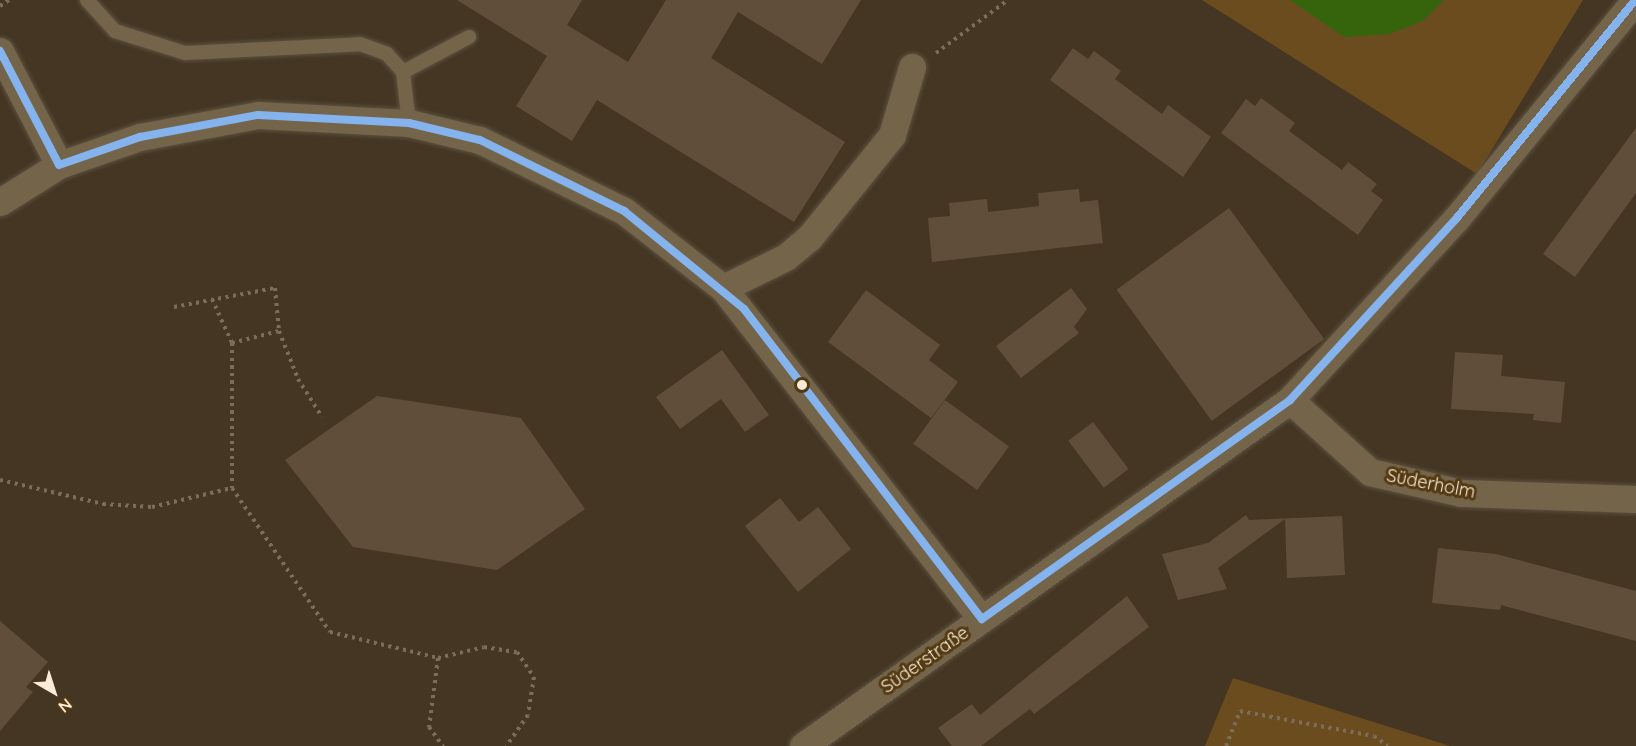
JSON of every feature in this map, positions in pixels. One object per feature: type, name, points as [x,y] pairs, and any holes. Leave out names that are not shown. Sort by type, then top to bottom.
[{"type":"street","name":"Süderstraße","points":[[803,746],[1290,400],[1456,219],[1635,0]]},
{"type":"street","points":[[0,51],[59,165]]},
{"type":"street","points":[[723,288],[786,257],[809,238],[892,135],[912,67]]},
{"type":"street","points":[[0,202],[59,165],[140,137],[258,115],[409,123],[480,140],[624,211],[723,288],[982,619]]},
{"type":"street","name":"Süderholm","points":[[1290,400],[1370,472],[1462,494],[1636,499]]},
{"type":"lane","points":[[87,0],[114,31],[185,53],[360,44],[387,54],[403,72],[409,123]]},
{"type":"lane","points":[[403,72],[469,37]]},
{"type":"path","points":[[0,6],[9,0]]},
{"type":"path","points":[[912,67],[968,34],[1008,0]]},
{"type":"path","points":[[174,307],[275,288],[279,331],[298,379],[322,417]]},
{"type":"path","points":[[212,300],[232,344],[232,488],[330,632],[438,658],[484,647],[517,652],[534,677],[528,715],[506,746]]},
{"type":"path","points":[[232,344],[279,331]]},
{"type":"path","points":[[0,480],[103,504],[152,507],[232,488]]},
{"type":"path","points":[[438,658],[429,727],[443,746]]},
{"type":"path","points":[[1226,746],[1240,711],[1374,736],[1388,746]]},
{"type":"shaded area","points":[[1202,0],[1583,0],[1477,174]]},
{"type":"shaded area","points":[[1290,0],[1444,0],[1423,21],[1390,34],[1344,37]]},
{"type":"shaded area","points":[[1233,678],[1450,746],[1205,746]]},
{"type":"building","points":[[457,0],[582,0],[567,25],[628,62],[666,0],[861,0],[822,64],[738,12],[711,58],[845,142],[794,222],[597,100],[572,141],[516,106],[547,56]]},
{"type":"building","points":[[1073,48],[1088,59],[1094,51],[1121,71],[1115,79],[1162,114],[1168,105],[1211,137],[1183,177],[1050,80]]},
{"type":"building","points":[[1261,98],[1295,123],[1289,131],[1342,170],[1348,162],[1377,184],[1371,191],[1383,200],[1358,235],[1221,133],[1246,99],[1255,106]]},
{"type":"building","points":[[1636,128],[1636,193],[1575,277],[1543,254]]},
{"type":"building","points":[[1079,189],[1080,202],[1098,200],[1103,243],[932,262],[928,218],[950,216],[949,203],[987,199],[988,212],[1039,206],[1038,193]]},
{"type":"building","points":[[1229,208],[1324,339],[1212,421],[1117,290]]},
{"type":"building","points":[[1071,288],[1087,309],[1074,327],[1079,333],[1021,378],[996,346]]},
{"type":"building","points":[[866,290],[940,345],[929,360],[958,382],[931,418],[828,342]]},
{"type":"building","points":[[722,350],[769,415],[745,432],[721,399],[680,429],[656,397]]},
{"type":"building","points":[[1455,352],[1503,355],[1501,376],[1565,382],[1561,423],[1533,420],[1534,414],[1451,409]]},
{"type":"building","points":[[377,396],[521,418],[585,509],[497,570],[353,547],[285,460]]},
{"type":"building","points":[[945,400],[1009,446],[977,490],[913,444]]},
{"type":"building","points":[[1093,422],[1129,469],[1104,488],[1068,441]]},
{"type":"building","points":[[780,498],[799,522],[818,507],[851,549],[798,592],[745,526]]},
{"type":"building","points":[[1246,515],[1249,520],[1342,516],[1345,575],[1287,578],[1285,519],[1218,568],[1227,589],[1178,600],[1162,554],[1208,543]]},
{"type":"building","points":[[1438,548],[1496,554],[1636,591],[1636,641],[1501,605],[1500,610],[1432,603]]},
{"type":"building","points":[[1127,596],[1149,627],[1034,714],[1030,709],[981,746],[952,746],[938,728],[972,704],[980,715]]},
{"type":"building","points":[[0,621],[48,662],[26,687],[33,692],[0,731]]},
{"type":"transit line","points":[[0,51],[59,165],[140,137],[258,115],[409,123],[480,140],[624,211],[744,309],[982,619],[1290,400],[1456,219],[1635,0]]}]
